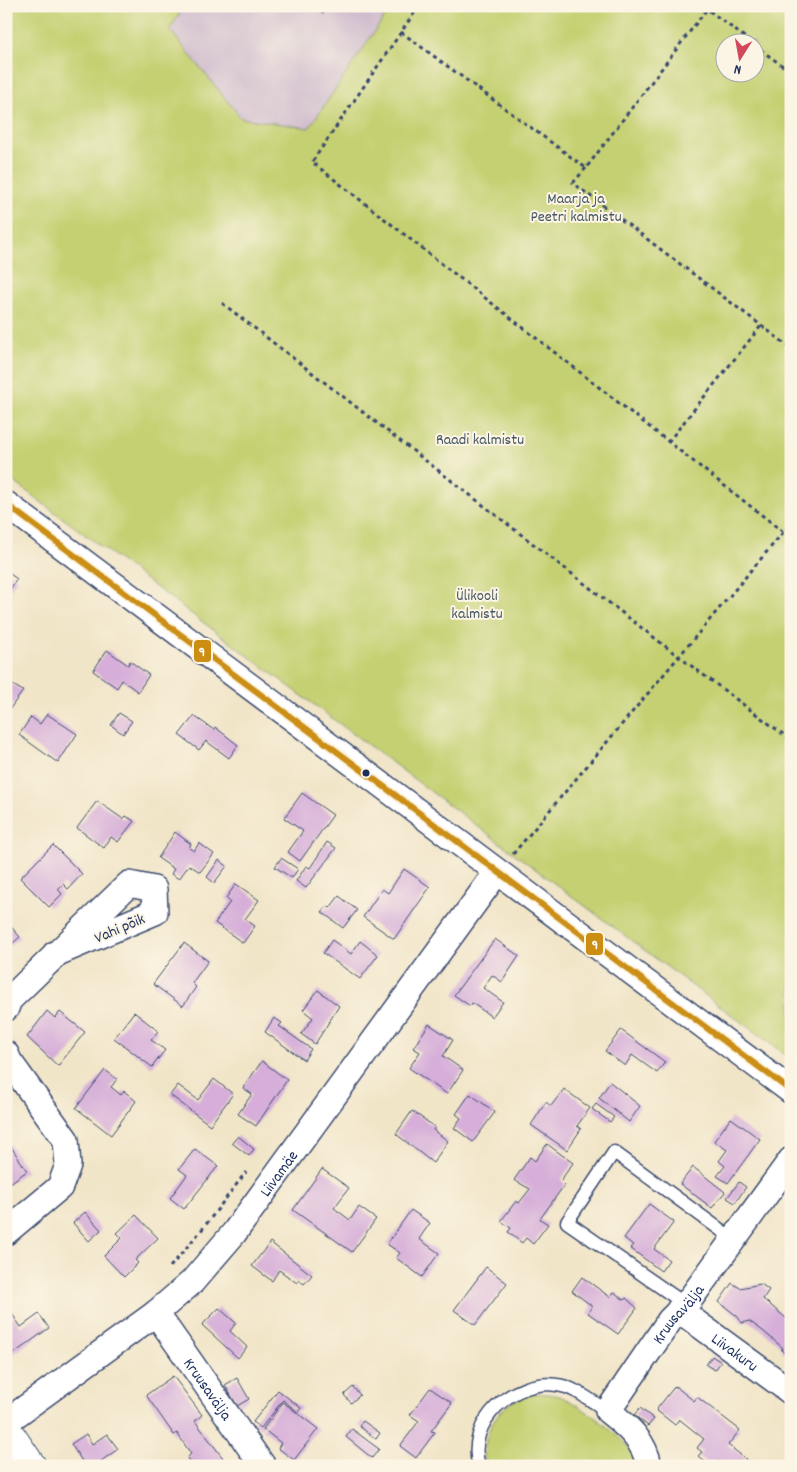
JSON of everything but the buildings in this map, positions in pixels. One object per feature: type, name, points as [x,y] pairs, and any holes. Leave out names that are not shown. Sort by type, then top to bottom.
[{"type":"street","points":[[6,504],[791,1091]]},
{"type":"street","name":"Liivamäe","points":[[6,1422],[156,1313],[192,1282],[234,1233],[497,872]]},
{"type":"street","points":[[6,1008],[9,1000],[55,954]]},
{"type":"street","points":[[6,1054],[8,1061],[66,1140],[68,1166],[60,1187],[6,1232]]},
{"type":"street","name":"Kruusavälja","points":[[608,1411],[670,1320],[733,1240],[791,1160]]},
{"type":"street","name":"Liivakuru","points":[[682,1307],[791,1392]]},
{"type":"street","name":"Kruusavälja","points":[[156,1313],[263,1466]]},
{"type":"street","points":[[608,1411],[628,1427],[647,1452],[649,1466]]},
{"type":"street","points":[[6,1428],[32,1466]]},
{"type":"lane","points":[[682,1307],[567,1222],[614,1152],[733,1240]]},
{"type":"lane","points":[[479,1466],[478,1442],[484,1421],[495,1406],[514,1392],[533,1386],[556,1384],[576,1392],[608,1411]]},
{"type":"path","points":[[419,6],[312,162],[791,538]]},
{"type":"path","points":[[737,32],[705,8],[573,183],[791,348]]},
{"type":"path","points":[[401,32],[586,168]]},
{"type":"path","points":[[764,52],[791,72]]},
{"type":"path","points":[[222,303],[678,656],[791,740]]},
{"type":"path","points":[[668,442],[761,326]]},
{"type":"path","points":[[497,872],[791,523]]},
{"type":"path","points":[[168,1268],[204,1227],[248,1169]]},
{"type":"shaded area","points":[[184,6],[392,6],[309,128],[241,118],[170,30]]},
{"type":"green space","name":"Raadi kalmistu","points":[[6,6],[184,6],[170,30],[241,118],[309,128],[392,6],[791,6],[791,1059],[6,476]]},
{"type":"green space","points":[[537,1393],[564,1398],[585,1410],[618,1436],[635,1456],[640,1466],[485,1466],[486,1439],[496,1418],[503,1409],[513,1402],[524,1396]]},
{"type":"transit line","name":"9","points":[[6,504],[791,1091]]},
{"type":"park label","name":"Maarja ja Peetri kalmistu","points":[[576,206]]},
{"type":"park label","name":"Ülikooli kalmistu","points":[[477,603]]}]
